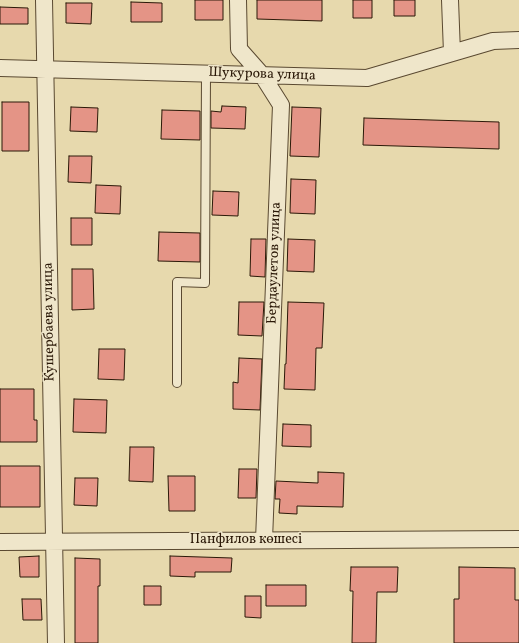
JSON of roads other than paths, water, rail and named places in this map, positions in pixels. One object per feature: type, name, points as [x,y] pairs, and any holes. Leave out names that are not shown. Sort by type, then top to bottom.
[{"type":"street","name":"Кушербаева улица","points":[[44,0],[56,643]]},
{"type":"street","name":"Бердаулетов улица","points":[[238,0],[239,49],[262,75],[281,105],[264,540]]},
{"type":"street","points":[[450,0],[452,53]]},
{"type":"street","name":"Шукурова улица","points":[[0,68],[367,78],[493,41],[519,40]]},
{"type":"street","name":"Панфилов көшесі","points":[[0,542],[519,539]]},
{"type":"lane","points":[[177,383],[177,282],[205,283],[206,73]]}]
